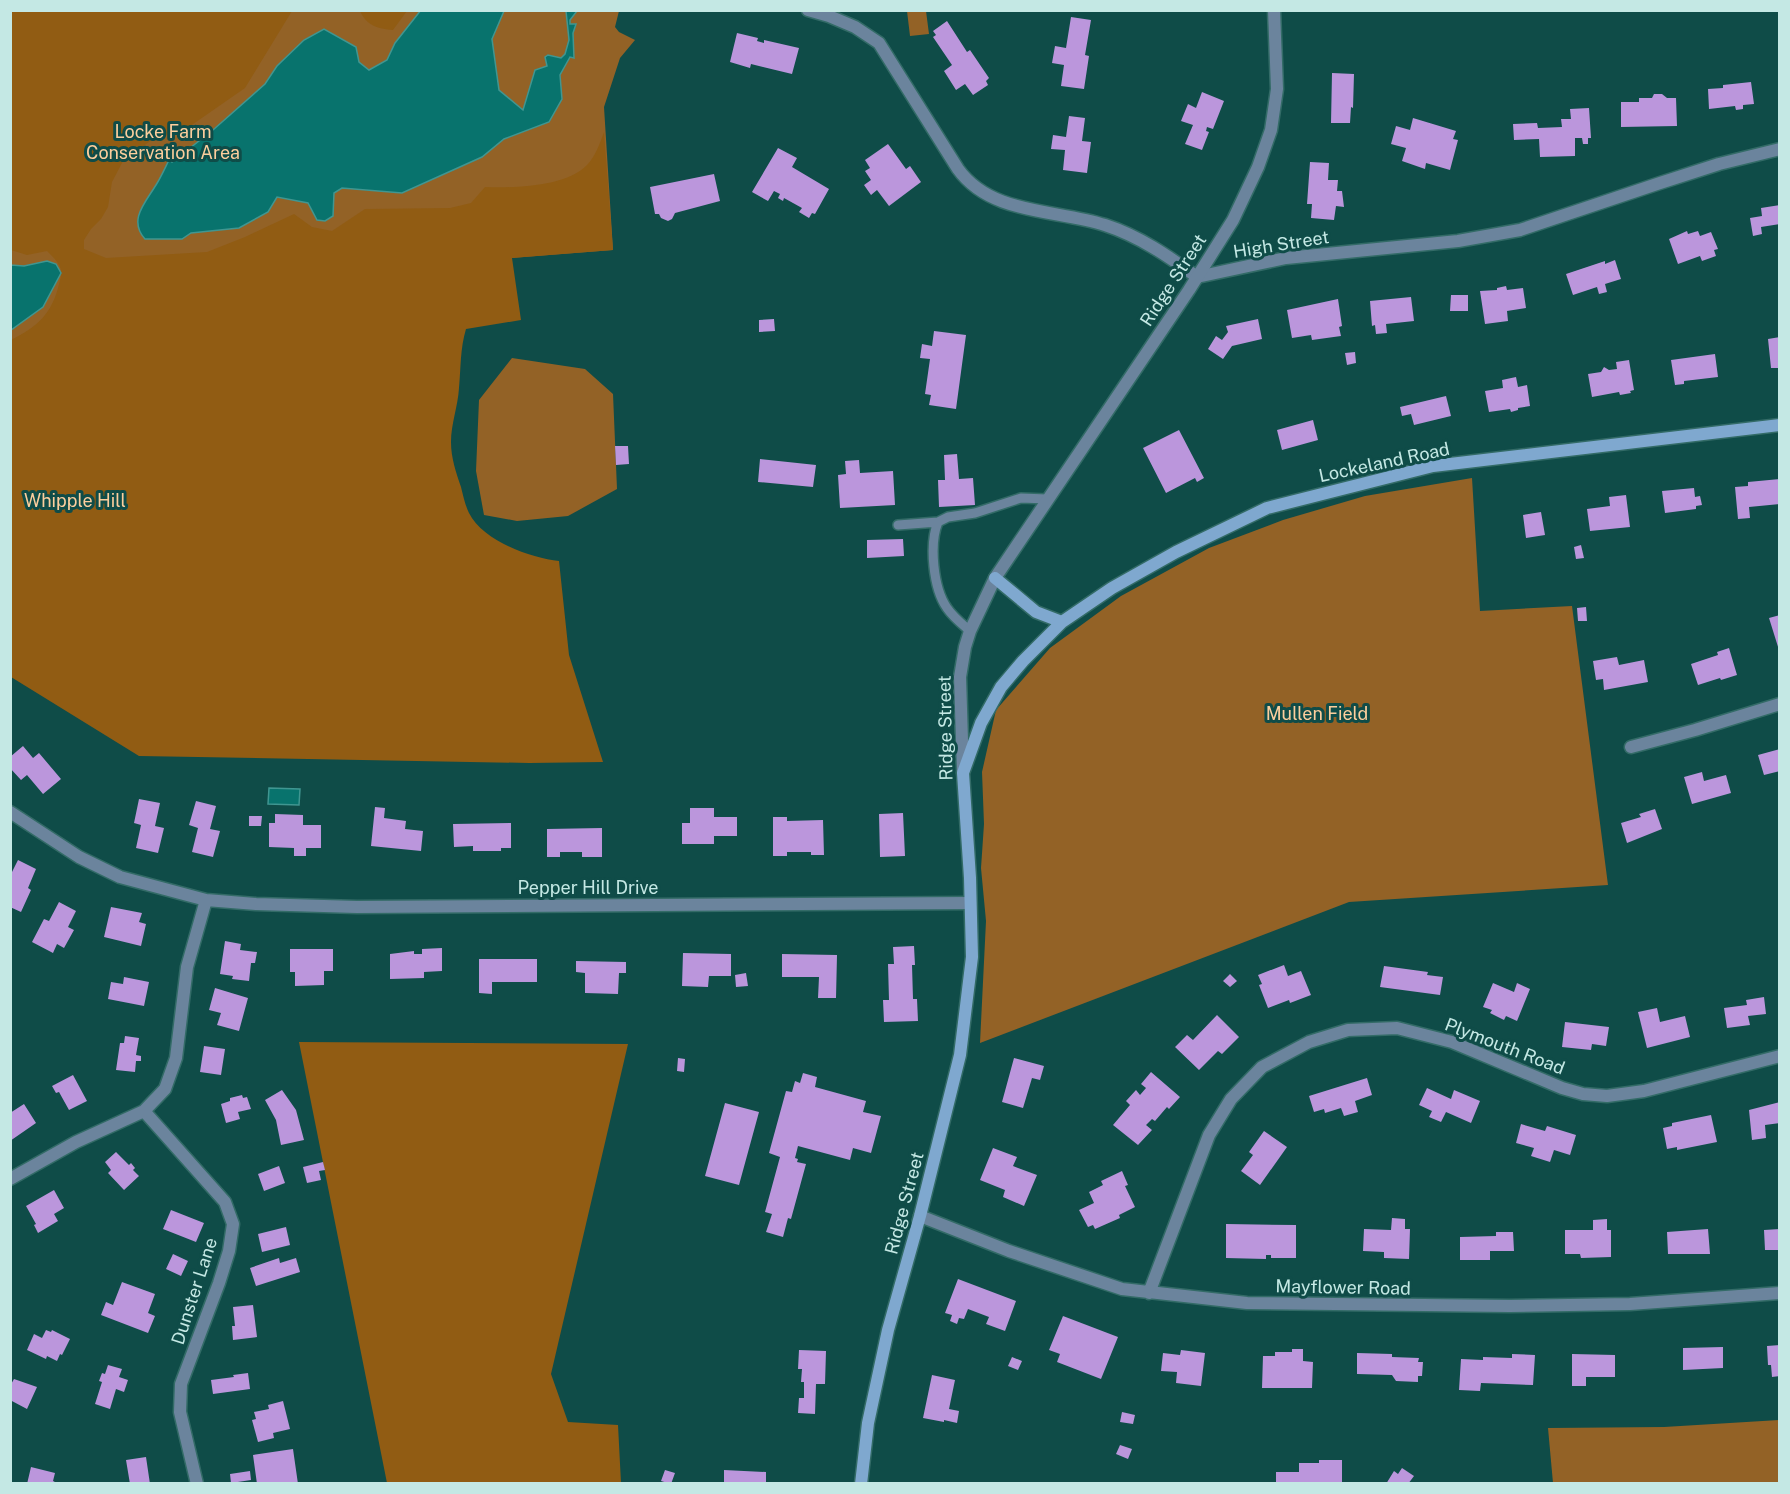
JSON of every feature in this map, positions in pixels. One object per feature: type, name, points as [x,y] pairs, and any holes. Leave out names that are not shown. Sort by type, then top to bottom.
[{"type":"main road","name":"Lockeland Road","points":[[963,773],[981,723],[1001,687],[1062,622],[1112,588],[1176,552],[1267,508],[1433,466],[1779,425]]},
{"type":"main road","points":[[995,578],[1036,612],[1062,622]]},
{"type":"main road","name":"Ridge Street","points":[[861,1484],[868,1423],[888,1330],[920,1216],[960,1055],[972,957],[963,773]]},
{"type":"street","points":[[808,10],[855,27],[879,44],[963,176],[979,190],[1011,205],[1105,225],[1155,247],[1197,277]]},
{"type":"street","name":"Ridge Street","points":[[963,773],[960,677],[970,631],[995,578],[1233,220],[1258,167],[1271,130],[1277,89],[1274,10]]},
{"type":"street","name":"High Street","points":[[1197,277],[1286,258],[1458,241],[1520,230],[1689,174],[1779,149]]},
{"type":"street","points":[[1631,747],[1779,704]]},
{"type":"street","name":"Pepper Hill Drive","points":[[10,812],[92,865],[120,877],[206,900],[357,907],[970,903]]},
{"type":"street","points":[[10,1179],[76,1142],[144,1111],[165,1089],[176,1058],[187,968],[206,900]]},
{"type":"street","name":"Plymouth Road","points":[[1149,1293],[1209,1135],[1231,1099],[1262,1067],[1309,1042],[1348,1030],[1397,1028],[1452,1042],[1562,1088],[1583,1094],[1607,1096],[1644,1090],[1779,1056]]},
{"type":"street","name":"Dunster Lane","points":[[144,1111],[225,1202],[233,1224],[230,1251],[182,1384],[180,1412],[197,1484]]},
{"type":"street","name":"Mayflower Road","points":[[920,1216],[1122,1289],[1247,1303],[1440,1306],[1630,1304],[1779,1293]]},
{"type":"lane","points":[[898,525],[938,522],[948,517],[975,513],[1011,500],[1047,499]]},
{"type":"lane","points":[[938,522],[932,552],[941,598],[948,610],[970,631]]},
{"type":"green space","name":"Whipple Hill","points":[[11,10],[292,11],[245,88],[186,129],[153,139],[123,161],[112,182],[108,207],[84,240],[84,249],[106,258],[207,252],[294,214],[312,227],[332,231],[365,209],[450,208],[471,203],[485,187],[539,185],[566,178],[578,172],[592,158],[604,132],[613,250],[512,258],[521,320],[466,329],[451,442],[454,465],[465,503],[476,523],[496,540],[522,552],[559,561],[569,655],[603,762],[529,763],[139,756],[11,677],[11,340],[36,324],[48,311],[56,294],[61,270],[59,264],[47,251],[27,255],[11,250]]},
{"type":"green space","name":"Locke Farm Conservation Area","points":[[11,11],[619,11],[615,27],[619,32],[635,40],[620,58],[604,107],[613,250],[458,262],[11,603]]},
{"type":"green space","points":[[360,11],[407,11],[393,30],[373,25]]},
{"type":"green space","points":[[907,11],[926,11],[929,34],[910,36]]},
{"type":"green space","points":[[512,358],[585,369],[613,394],[617,489],[568,516],[517,521],[484,515],[476,471],[479,400]]},
{"type":"green space","name":"Mullen Field","points":[[1472,478],[1480,611],[1572,606],[1608,885],[1349,902],[980,1043],[986,921],[981,868],[984,824],[982,772],[996,710],[1050,648],[1121,596],[1209,548],[1283,520],[1365,496]]},
{"type":"green space","points":[[299,1042],[628,1044],[551,1374],[568,1422],[618,1425],[621,1483],[387,1483]]},
{"type":"green space","points":[[1779,1420],[1779,1483],[1553,1483],[1548,1428],[1664,1427]]},
{"type":"water","points":[[421,10],[504,11],[492,39],[499,90],[523,110],[535,70],[547,66],[545,57],[548,55],[561,58],[565,54],[569,40],[566,11],[577,11],[570,20],[570,24],[576,24],[573,33],[574,58],[570,57],[560,75],[562,99],[549,122],[504,139],[482,157],[402,193],[342,188],[334,193],[333,216],[325,221],[317,220],[308,203],[277,197],[268,212],[239,228],[191,233],[182,239],[145,239],[140,232],[138,218],[169,160],[172,162],[213,130],[265,84],[277,66],[304,40],[324,29],[356,47],[359,62],[369,70],[387,60],[395,43]]},
{"type":"water","points":[[47,261],[56,264],[61,273],[43,307],[11,330],[11,265],[24,266]]},
{"type":"water","points":[[269,788],[300,789],[299,805],[268,804]]},
{"type":"building","points":[[1071,17],[1091,20],[1085,55],[1089,56],[1084,89],[1061,86],[1064,65],[1052,63],[1055,46],[1066,48]]},
{"type":"building","points":[[947,21],[967,52],[970,50],[989,78],[986,81],[988,85],[973,95],[965,84],[956,90],[944,71],[952,65],[933,37],[936,35],[933,31]]},
{"type":"building","points":[[737,33],[758,38],[757,41],[764,43],[764,40],[799,48],[792,74],[751,64],[750,68],[730,62]]},
{"type":"building","points":[[1332,73],[1354,74],[1350,123],[1331,123]]},
{"type":"building","points":[[1751,82],[1754,104],[1743,105],[1743,109],[1736,110],[1735,106],[1709,109],[1708,89]]},
{"type":"building","points":[[1202,92],[1224,101],[1213,129],[1207,127],[1206,131],[1209,132],[1202,150],[1185,144],[1193,125],[1181,121],[1188,104],[1196,108]]},
{"type":"building","points":[[1654,94],[1676,98],[1677,126],[1621,127],[1621,102],[1639,102],[1639,98],[1652,98]]},
{"type":"building","points":[[1589,108],[1591,138],[1588,138],[1588,144],[1583,144],[1582,138],[1575,138],[1575,156],[1540,157],[1539,139],[1514,140],[1513,124],[1537,123],[1538,128],[1562,127],[1561,119],[1571,119],[1570,109]]},
{"type":"building","points":[[1069,116],[1085,118],[1082,141],[1091,142],[1087,173],[1063,170],[1065,150],[1051,149],[1053,135],[1066,137]]},
{"type":"building","points":[[1413,118],[1456,131],[1453,139],[1458,140],[1450,170],[1426,163],[1425,169],[1402,161],[1406,148],[1391,144],[1396,126],[1410,130]]},
{"type":"building","points":[[888,144],[906,169],[910,166],[921,182],[889,206],[877,190],[871,195],[864,185],[871,180],[865,171],[870,168],[865,160]]},
{"type":"building","points":[[778,148],[797,158],[792,167],[829,189],[815,214],[812,213],[809,218],[799,212],[802,208],[784,198],[783,201],[778,198],[780,194],[774,191],[768,201],[752,192]]},
{"type":"building","points":[[1310,162],[1329,163],[1328,180],[1338,180],[1337,191],[1342,191],[1344,207],[1336,206],[1334,220],[1311,218],[1312,204],[1307,204]]},
{"type":"building","points":[[714,174],[720,201],[675,213],[668,221],[661,218],[659,214],[655,214],[650,187]]},
{"type":"building","points":[[1780,205],[1780,224],[1761,227],[1762,234],[1753,236],[1750,218],[1762,216],[1761,208]]},
{"type":"building","points":[[1687,231],[1688,234],[1698,231],[1700,236],[1711,232],[1718,249],[1714,250],[1716,256],[1702,261],[1700,256],[1678,264],[1669,239]]},
{"type":"building","points":[[1615,260],[1621,279],[1605,284],[1607,292],[1599,294],[1597,287],[1573,295],[1566,274]]},
{"type":"building","points":[[1506,286],[1507,290],[1523,288],[1526,308],[1507,311],[1508,321],[1485,324],[1480,291],[1497,290],[1497,288]]},
{"type":"building","points":[[1451,295],[1468,295],[1468,311],[1450,311]]},
{"type":"building","points":[[1411,297],[1414,321],[1386,324],[1387,333],[1376,334],[1375,325],[1372,326],[1370,301]]},
{"type":"building","points":[[1338,299],[1342,326],[1339,327],[1341,336],[1312,340],[1311,335],[1292,338],[1287,310]]},
{"type":"building","points":[[774,319],[775,331],[759,332],[759,320]]},
{"type":"building","points":[[1258,319],[1262,339],[1232,346],[1223,359],[1208,349],[1216,336],[1222,340],[1228,332],[1226,326]]},
{"type":"building","points":[[934,331],[966,335],[956,409],[929,405],[931,395],[925,394],[930,359],[920,358],[922,344],[932,346]]},
{"type":"building","points":[[1780,337],[1780,368],[1771,368],[1768,339]]},
{"type":"building","points":[[1355,352],[1356,363],[1347,365],[1345,353]]},
{"type":"building","points":[[1715,354],[1718,377],[1684,381],[1684,384],[1675,385],[1671,360]]},
{"type":"building","points":[[1629,360],[1634,390],[1630,391],[1631,393],[1620,395],[1619,392],[1592,397],[1588,374],[1601,372],[1604,367],[1609,370],[1617,369],[1616,362]]},
{"type":"building","points":[[1516,377],[1518,387],[1527,385],[1530,406],[1511,412],[1510,409],[1489,412],[1485,391],[1503,388],[1502,380]]},
{"type":"building","points":[[1446,396],[1451,416],[1414,425],[1411,414],[1402,416],[1400,407]]},
{"type":"building","points":[[1313,420],[1318,440],[1282,450],[1277,430]]},
{"type":"building","points":[[1179,430],[1204,478],[1197,482],[1195,478],[1166,493],[1143,448]]},
{"type":"building","points":[[615,446],[628,446],[629,464],[616,465]]},
{"type":"building","points":[[957,454],[959,479],[973,478],[975,505],[939,507],[938,480],[945,480],[944,455]]},
{"type":"building","points":[[760,459],[816,465],[813,487],[758,482]]},
{"type":"building","points":[[859,460],[860,473],[893,471],[895,505],[840,508],[838,475],[846,474],[845,461]]},
{"type":"building","points":[[1780,479],[1780,504],[1749,507],[1750,518],[1738,519],[1735,487],[1748,486],[1748,482]]},
{"type":"building","points":[[1694,488],[1695,497],[1700,496],[1702,505],[1696,506],[1696,509],[1665,513],[1662,491]]},
{"type":"building","points":[[1626,495],[1630,527],[1590,531],[1587,509],[1610,506],[1609,497]]},
{"type":"building","points":[[1541,512],[1545,535],[1526,538],[1523,515]]},
{"type":"building","points":[[903,539],[904,556],[867,558],[867,540]]},
{"type":"building","points":[[1581,545],[1584,558],[1576,559],[1574,547]]},
{"type":"building","points":[[1586,607],[1587,621],[1578,621],[1577,608]]},
{"type":"building","points":[[1780,615],[1780,650],[1779,650],[1769,618]]},
{"type":"building","points":[[1729,648],[1737,675],[1698,685],[1691,664],[1718,655],[1717,652]]},
{"type":"building","points":[[1617,657],[1619,665],[1644,660],[1648,682],[1604,690],[1603,679],[1596,680],[1593,661]]},
{"type":"building","points":[[23,746],[33,758],[39,753],[61,779],[43,794],[27,775],[21,780],[10,768],[10,757]]},
{"type":"building","points":[[1780,749],[1780,771],[1764,775],[1758,755]]},
{"type":"building","points":[[1702,772],[1704,781],[1726,775],[1731,793],[1692,804],[1684,777]]},
{"type":"building","points":[[139,799],[160,803],[155,826],[164,828],[158,853],[136,848],[141,825],[134,823]]},
{"type":"building","points":[[196,801],[216,806],[210,829],[220,831],[213,857],[192,852],[198,828],[189,825]]},
{"type":"building","points":[[375,807],[385,808],[384,818],[406,821],[405,829],[423,831],[421,851],[371,846]]},
{"type":"building","points":[[690,808],[714,808],[714,817],[737,817],[737,836],[714,836],[714,844],[682,844],[682,823],[690,823]]},
{"type":"building","points":[[1655,809],[1662,829],[1627,843],[1621,823],[1641,817],[1639,814]]},
{"type":"building","points":[[903,813],[905,856],[880,857],[879,814]]},
{"type":"building","points":[[275,814],[303,815],[303,825],[321,825],[321,848],[306,848],[306,856],[294,856],[294,848],[269,847],[269,823],[275,823]]},
{"type":"building","points":[[249,816],[262,816],[261,826],[249,826]]},
{"type":"building","points":[[773,817],[787,817],[787,821],[823,820],[824,855],[811,855],[811,852],[787,852],[787,856],[773,856]]},
{"type":"building","points":[[511,823],[511,848],[501,848],[501,851],[473,851],[473,846],[454,847],[453,824]]},
{"type":"building","points":[[602,828],[602,857],[582,857],[582,852],[560,852],[560,857],[547,857],[547,829]]},
{"type":"building","points":[[18,860],[36,869],[28,888],[31,890],[21,912],[10,907],[10,876]]},
{"type":"building","points":[[59,902],[76,911],[68,927],[74,930],[64,948],[57,944],[53,953],[32,942],[44,919],[49,921]]},
{"type":"building","points":[[111,907],[142,913],[139,922],[146,924],[141,946],[104,937]]},
{"type":"building","points":[[225,941],[241,944],[240,950],[257,952],[255,963],[251,963],[249,981],[232,979],[233,976],[220,974]]},
{"type":"building","points":[[914,946],[913,999],[917,999],[918,1021],[884,1022],[883,1000],[889,1000],[888,964],[894,964],[893,947]]},
{"type":"building","points":[[442,948],[442,971],[424,972],[424,978],[390,979],[390,954],[414,951],[414,954],[422,954],[422,949]]},
{"type":"building","points":[[290,949],[333,949],[333,971],[324,971],[324,985],[295,986],[295,972],[290,972]]},
{"type":"building","points":[[683,953],[731,954],[731,976],[709,976],[708,987],[682,986]]},
{"type":"building","points":[[782,954],[837,955],[836,998],[818,998],[819,977],[782,977]]},
{"type":"building","points":[[479,959],[537,959],[537,982],[492,982],[492,994],[479,993]]},
{"type":"building","points":[[576,961],[626,962],[626,973],[619,973],[618,994],[585,993],[585,973],[576,972]]},
{"type":"building","points":[[1284,965],[1288,976],[1301,971],[1311,995],[1268,1008],[1259,985],[1262,984],[1258,975]]},
{"type":"building","points":[[1384,966],[1428,972],[1427,975],[1443,977],[1440,995],[1380,987]]},
{"type":"building","points":[[746,973],[748,986],[736,987],[735,975]]},
{"type":"building","points":[[1230,974],[1237,981],[1230,987],[1223,981]]},
{"type":"building","points":[[124,977],[149,982],[144,1006],[108,999],[111,982],[123,984]]},
{"type":"building","points":[[1493,983],[1514,992],[1517,983],[1530,989],[1517,1021],[1506,1016],[1504,1020],[1490,1013],[1492,1010],[1483,1007]]},
{"type":"building","points":[[215,988],[248,998],[239,1031],[217,1025],[221,1013],[209,1010]]},
{"type":"building","points":[[1764,997],[1766,1014],[1748,1016],[1750,1025],[1727,1028],[1724,1008],[1747,1005],[1746,1000]]},
{"type":"building","points":[[1657,1008],[1660,1022],[1685,1016],[1690,1037],[1647,1048],[1638,1012]]},
{"type":"building","points":[[1217,1015],[1239,1037],[1222,1054],[1218,1051],[1199,1070],[1175,1047],[1187,1035],[1193,1040]]},
{"type":"building","points":[[1565,1022],[1609,1027],[1606,1046],[1592,1044],[1591,1050],[1562,1047]]},
{"type":"building","points":[[125,1036],[139,1038],[136,1055],[141,1056],[141,1061],[136,1061],[135,1072],[116,1070],[120,1043],[124,1043]]},
{"type":"building","points":[[204,1046],[225,1049],[221,1075],[200,1072]]},
{"type":"building","points":[[678,1058],[685,1059],[684,1072],[677,1071]]},
{"type":"building","points":[[1014,1058],[1044,1066],[1040,1080],[1032,1078],[1023,1108],[1002,1102]]},
{"type":"building","points":[[1151,1072],[1180,1097],[1155,1121],[1152,1119],[1146,1125],[1152,1130],[1138,1145],[1113,1125],[1130,1105],[1126,1101],[1136,1090],[1140,1095],[1146,1088],[1141,1084]]},
{"type":"building","points":[[803,1073],[817,1077],[815,1087],[866,1101],[863,1112],[881,1116],[871,1153],[853,1148],[850,1160],[798,1146],[795,1158],[798,1159],[797,1162],[806,1164],[791,1219],[788,1218],[783,1237],[766,1232],[772,1214],[765,1212],[780,1157],[769,1153],[786,1091],[792,1092],[795,1081],[800,1083]]},
{"type":"building","points":[[73,1075],[87,1101],[69,1110],[59,1092],[56,1093],[52,1086]]},
{"type":"building","points":[[1367,1078],[1372,1095],[1355,1101],[1358,1112],[1344,1116],[1341,1108],[1325,1113],[1324,1109],[1314,1112],[1309,1096]]},
{"type":"building","points":[[1427,1088],[1451,1099],[1454,1090],[1480,1101],[1471,1123],[1446,1112],[1441,1122],[1429,1117],[1432,1111],[1419,1105]]},
{"type":"building","points":[[282,1090],[296,1110],[304,1140],[281,1145],[276,1120],[265,1100]]},
{"type":"building","points":[[242,1095],[243,1098],[247,1097],[251,1109],[238,1112],[240,1119],[226,1123],[221,1104],[230,1101],[230,1098]]},
{"type":"building","points":[[1780,1102],[1780,1123],[1765,1125],[1766,1138],[1752,1140],[1749,1110]]},
{"type":"building","points":[[725,1103],[759,1112],[739,1185],[705,1176]]},
{"type":"building","points":[[24,1104],[36,1123],[10,1141],[10,1113]]},
{"type":"building","points":[[1711,1115],[1717,1142],[1677,1150],[1677,1147],[1667,1149],[1663,1128],[1672,1126],[1672,1123]]},
{"type":"building","points":[[1521,1124],[1545,1131],[1547,1126],[1576,1135],[1570,1155],[1554,1150],[1550,1162],[1531,1156],[1534,1148],[1516,1143]]},
{"type":"building","points":[[1264,1131],[1287,1147],[1260,1185],[1241,1171],[1253,1155],[1249,1152]]},
{"type":"building","points":[[993,1148],[1017,1157],[1013,1166],[1037,1175],[1024,1206],[1003,1197],[1005,1190],[980,1180]]},
{"type":"building","points":[[116,1152],[129,1165],[131,1163],[135,1168],[133,1170],[139,1176],[124,1190],[108,1173],[111,1170],[105,1162]]},
{"type":"building","points":[[323,1162],[325,1170],[319,1171],[321,1180],[307,1183],[303,1167]]},
{"type":"building","points":[[279,1166],[285,1183],[264,1191],[258,1174]]},
{"type":"building","points":[[1122,1171],[1128,1185],[1125,1186],[1135,1207],[1119,1215],[1120,1218],[1095,1229],[1093,1225],[1088,1227],[1079,1210],[1094,1203],[1089,1192],[1103,1185],[1101,1181]]},
{"type":"building","points":[[54,1190],[64,1208],[54,1214],[58,1221],[38,1233],[34,1225],[36,1224],[26,1206]]},
{"type":"building","points":[[171,1210],[204,1223],[196,1242],[163,1229]]},
{"type":"building","points":[[1392,1218],[1405,1219],[1405,1229],[1410,1229],[1409,1259],[1384,1258],[1384,1252],[1363,1251],[1364,1229],[1391,1230]]},
{"type":"building","points":[[1607,1219],[1607,1230],[1611,1230],[1611,1257],[1581,1258],[1580,1254],[1565,1254],[1565,1230],[1593,1230],[1593,1220]]},
{"type":"building","points":[[1226,1224],[1296,1225],[1296,1258],[1271,1258],[1271,1255],[1266,1255],[1266,1259],[1226,1258]]},
{"type":"building","points":[[286,1227],[290,1245],[262,1252],[258,1234]]},
{"type":"building","points":[[1708,1229],[1710,1254],[1668,1254],[1667,1232]]},
{"type":"building","points":[[1780,1229],[1780,1250],[1765,1250],[1764,1230]]},
{"type":"building","points":[[1496,1232],[1513,1232],[1514,1251],[1490,1251],[1490,1260],[1460,1260],[1460,1237],[1496,1236]]},
{"type":"building","points":[[173,1254],[188,1261],[181,1276],[166,1269]]},
{"type":"building","points":[[279,1258],[280,1263],[296,1258],[300,1272],[256,1286],[250,1268]]},
{"type":"building","points":[[958,1279],[1016,1301],[1005,1331],[986,1324],[989,1317],[968,1309],[964,1319],[959,1318],[957,1324],[950,1321],[952,1315],[945,1313]]},
{"type":"building","points":[[122,1282],[155,1294],[148,1313],[155,1316],[148,1333],[101,1315],[106,1302],[113,1305]]},
{"type":"building","points":[[253,1305],[257,1337],[233,1340],[232,1326],[235,1326],[233,1307]]},
{"type":"building","points":[[1063,1316],[1118,1337],[1101,1379],[1057,1362],[1060,1354],[1049,1350]]},
{"type":"building","points":[[46,1330],[51,1332],[52,1330],[70,1339],[57,1361],[47,1356],[46,1359],[27,1350],[34,1334],[42,1338]]},
{"type":"building","points":[[1780,1345],[1780,1376],[1772,1377],[1771,1365],[1768,1365],[1767,1346]]},
{"type":"building","points":[[1723,1347],[1723,1368],[1683,1370],[1683,1348]]},
{"type":"building","points":[[1292,1349],[1303,1349],[1303,1361],[1313,1362],[1312,1388],[1262,1388],[1263,1356],[1275,1356],[1275,1352],[1292,1352]]},
{"type":"building","points":[[799,1350],[826,1351],[825,1384],[816,1384],[815,1414],[798,1413],[799,1398],[804,1398],[804,1382],[801,1382],[802,1369],[798,1369]]},
{"type":"building","points":[[1181,1350],[1205,1353],[1201,1386],[1176,1383],[1177,1372],[1161,1371],[1163,1353],[1180,1355]]},
{"type":"building","points":[[1357,1353],[1392,1354],[1392,1357],[1419,1358],[1418,1362],[1423,1362],[1422,1376],[1418,1376],[1418,1382],[1396,1381],[1392,1375],[1357,1374]]},
{"type":"building","points":[[1512,1354],[1535,1355],[1533,1385],[1481,1383],[1480,1391],[1459,1390],[1461,1359],[1512,1358]]},
{"type":"building","points":[[1572,1354],[1615,1355],[1615,1377],[1586,1377],[1586,1386],[1572,1386]]},
{"type":"building","points":[[1012,1357],[1022,1361],[1018,1370],[1008,1366]]},
{"type":"building","points":[[108,1365],[122,1369],[119,1377],[128,1380],[124,1392],[116,1389],[110,1409],[95,1404],[102,1382],[99,1381]]},
{"type":"building","points":[[248,1373],[250,1389],[213,1394],[211,1380]]},
{"type":"building","points":[[932,1375],[955,1380],[949,1409],[959,1411],[957,1423],[923,1418]]},
{"type":"building","points":[[14,1379],[37,1387],[27,1409],[10,1400],[10,1386]]},
{"type":"building","points":[[283,1401],[290,1429],[273,1433],[274,1438],[258,1442],[252,1420],[256,1419],[254,1412],[269,1409],[268,1405]]},
{"type":"building","points":[[1122,1412],[1135,1415],[1133,1424],[1120,1422]]},
{"type":"building","points":[[1120,1445],[1132,1449],[1128,1459],[1116,1454]]},
{"type":"building","points":[[293,1449],[298,1484],[257,1484],[253,1455]]},
{"type":"building","points":[[146,1457],[150,1484],[130,1484],[126,1460]]},
{"type":"building","points":[[1319,1460],[1342,1460],[1342,1484],[1276,1484],[1276,1472],[1299,1472],[1299,1463],[1319,1463]]},
{"type":"building","points":[[31,1467],[55,1473],[53,1481],[59,1484],[27,1484]]},
{"type":"building","points":[[1402,1468],[1414,1476],[1408,1484],[1386,1484],[1394,1471],[1398,1474]]},
{"type":"building","points":[[665,1470],[675,1473],[671,1484],[661,1481]]},
{"type":"building","points":[[724,1470],[766,1472],[766,1484],[724,1484]]},
{"type":"building","points":[[250,1471],[251,1480],[231,1483],[230,1474]]}]
